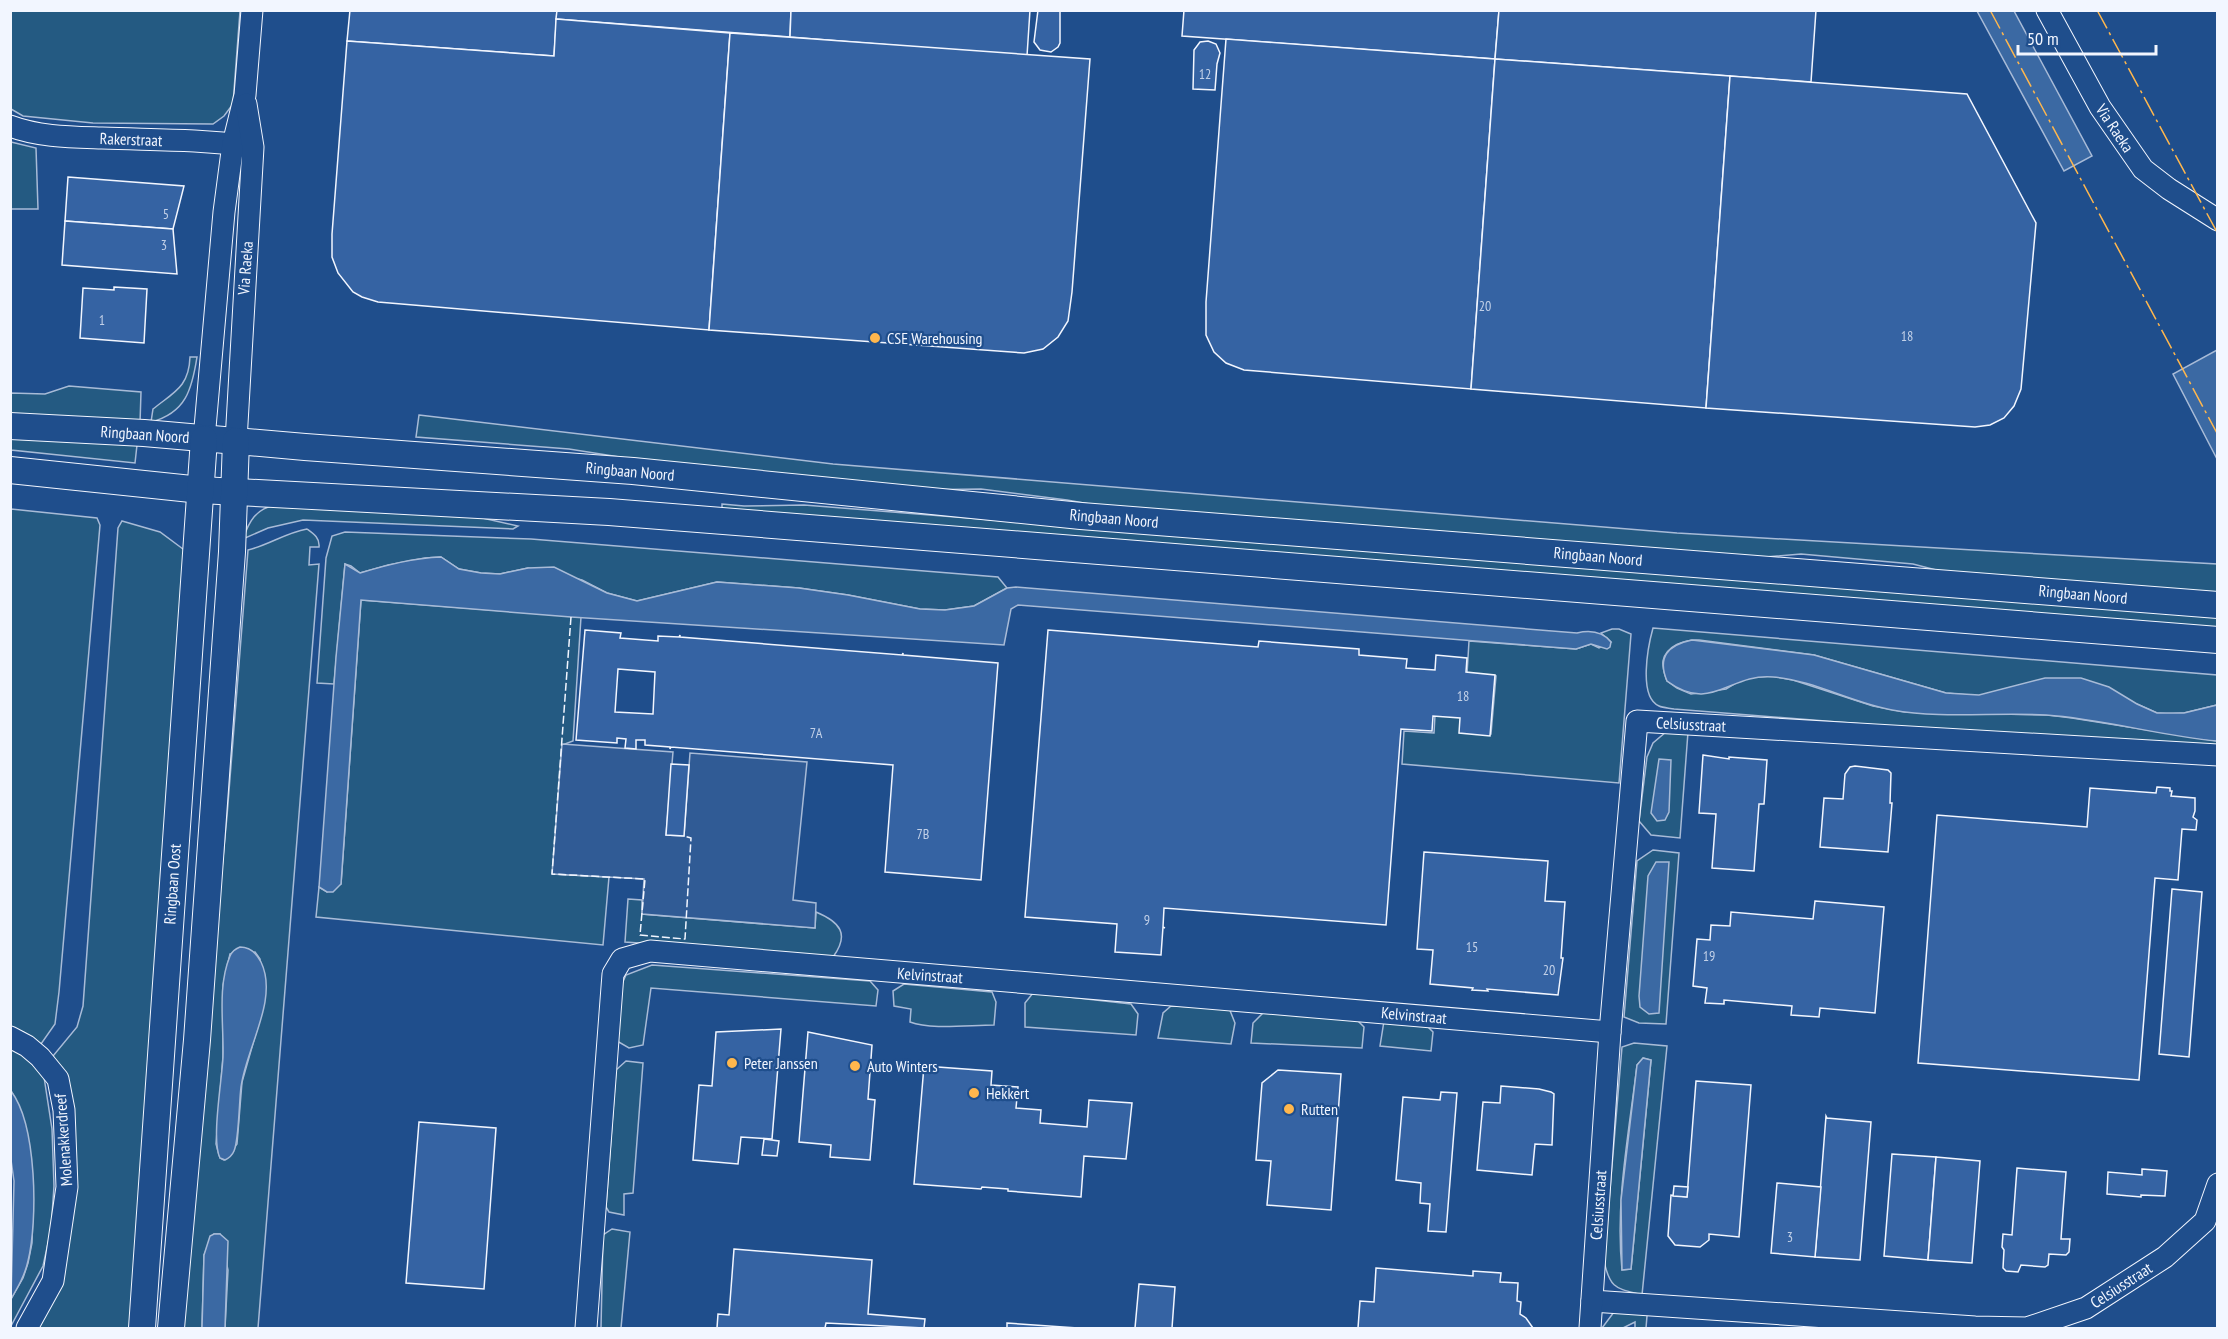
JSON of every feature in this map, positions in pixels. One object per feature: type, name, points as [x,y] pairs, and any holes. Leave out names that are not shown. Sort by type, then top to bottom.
[{"type":"main road","name":"Ringbaan Noord","points":[[10,426],[144,433],[707,477],[909,500],[1081,516],[2217,604]]},
{"type":"main road","name":"Ringbaan Oost","points":[[142,1329],[204,439]]},
{"type":"main road","points":[[171,1329],[197,1040],[235,492],[236,441]]},
{"type":"main road","name":"Ringbaan Noord","points":[[10,470],[201,490],[609,512],[2217,640]]},
{"type":"street","name":"Via Raeka","points":[[236,441],[243,146],[252,10]]},
{"type":"street","name":"Via Raeka","points":[[2047,10],[2100,107],[2143,169],[2169,189],[2216,219]]},
{"type":"street","name":"Rakerstraat","points":[[10,126],[26,132],[70,137],[210,141],[243,146]]},
{"type":"street","name":"Via Raeka","points":[[204,439],[224,212],[243,146]]},
{"type":"street","name":"Celsiusstraat","points":[[1590,1329],[1610,1032],[1637,721],[2217,755]]},
{"type":"street","name":"Kelvinstraat","points":[[586,1329],[613,974],[622,960],[650,951],[1610,1032]]},
{"type":"street","name":"Molenakkerdreef","points":[[10,1037],[27,1046],[40,1057],[58,1079],[64,1110],[67,1187],[53,1281],[27,1329]]},
{"type":"street","name":"Celsiusstraat","points":[[1592,1301],[1975,1327],[2027,1328],[2086,1308],[2165,1257],[2205,1221],[2217,1184]]},
{"type":"shaded area","points":[[10,11],[240,11],[233,104],[224,116],[213,124],[93,123],[23,116],[11,109]]},
{"type":"shaded area","points":[[1977,11],[2014,11],[2092,156],[2064,171]]},
{"type":"shaded area","points":[[11,142],[36,148],[38,209],[11,209]]},
{"type":"shaded area","points":[[2217,350],[2217,459],[2173,374]]},
{"type":"shaded area","points":[[190,357],[197,357],[193,379],[185,398],[172,413],[151,422],[153,409],[174,393],[183,382],[187,375]]},
{"type":"shaded area","points":[[69,386],[141,392],[140,423],[11,418],[11,393],[45,394]]},
{"type":"shaded area","points":[[419,415],[833,464],[1677,533],[2217,564],[2217,596],[1963,577],[1913,564],[1801,554],[1754,558],[1112,508],[981,489],[909,490],[651,462],[569,449],[416,437]]},
{"type":"shaded area","points":[[10,438],[137,445],[135,463],[11,450]]},
{"type":"shaded area","points":[[722,504],[804,505],[2217,617],[2217,630],[722,512]]},
{"type":"shaded area","points":[[275,505],[478,517],[518,526],[513,529],[303,520],[268,528],[243,539],[254,517],[263,509]]},
{"type":"shaded area","points":[[11,509],[97,518],[100,525],[59,992],[55,1024],[41,1044],[23,1032],[11,1029]]},
{"type":"shaded area","points":[[122,521],[160,532],[187,552],[134,1328],[31,1328],[60,1274],[61,1070],[53,1056],[77,1027],[83,1006],[118,528]]},
{"type":"shaded area","points":[[307,529],[317,539],[319,547],[310,547],[309,565],[319,564],[258,1328],[225,1328],[228,1270],[220,1234],[214,1234],[204,1255],[202,1328],[178,1328],[227,816],[248,550]],"holes":[[[255,952],[260,959],[262,1012],[242,1082],[237,1144],[224,1160],[220,1158],[216,1144],[223,1056],[223,985],[230,954]]]},
{"type":"shaded area","points":[[345,532],[531,539],[998,577],[1007,588],[974,606],[945,610],[920,609],[799,588],[717,582],[637,601],[607,593],[582,580],[528,568],[500,574],[481,573],[459,569],[441,557],[388,565],[360,573],[345,564],[334,684],[317,683],[326,558],[332,536]]},
{"type":"shaded area","points":[[441,557],[459,569],[481,573],[500,574],[528,568],[554,567],[607,593],[637,601],[717,582],[799,588],[920,609],[945,610],[974,606],[1007,588],[1016,587],[1577,633],[1591,632],[1604,636],[1611,642],[1607,649],[1591,644],[1576,649],[1018,605],[1011,609],[1004,645],[571,617],[361,600],[341,884],[333,892],[327,892],[319,887],[345,564],[360,573],[400,562]]},
{"type":"shaded area","points":[[361,600],[581,617],[573,741],[562,745],[553,874],[609,877],[603,945],[316,917],[319,887],[327,892],[341,884]]},
{"type":"shaded area","points":[[1653,628],[2217,675],[2217,705],[2169,714],[2157,713],[2137,704],[2012,687],[1979,696],[1946,693],[1814,655],[1699,640],[1677,644],[1668,651],[1663,661],[1667,681],[1691,694],[1726,689],[1744,678],[1772,676],[1793,680],[1873,706],[1905,712],[2048,715],[2072,718],[2217,741],[2217,752],[1662,707],[1653,701],[1648,693],[1646,670]]},
{"type":"shaded area","points":[[1612,629],[1631,634],[1619,783],[1402,764],[1404,731],[1434,733],[1435,715],[1462,717],[1461,732],[1491,734],[1496,676],[1467,674],[1469,641],[1576,649],[1591,644],[1599,648],[1611,642],[1601,633]]},
{"type":"shaded area","points":[[1692,640],[1814,655],[1946,693],[1979,695],[2045,678],[2081,678],[2109,687],[2157,713],[2184,713],[2217,705],[2217,741],[2068,717],[2027,714],[1911,713],[1877,707],[1803,682],[1773,677],[1758,677],[1720,690],[1696,694],[1667,681],[1663,665],[1671,649]]},
{"type":"shaded area","points":[[1666,732],[1688,732],[1680,838],[1651,835],[1639,821],[1647,757],[1653,743]]},
{"type":"shaded area","points":[[562,744],[673,752],[666,835],[684,836],[690,753],[807,762],[793,900],[816,903],[815,928],[642,914],[644,879],[552,874]]},
{"type":"shaded area","points":[[1659,759],[1671,760],[1669,812],[1665,820],[1657,821],[1651,813]]},
{"type":"shaded area","points":[[1653,850],[1679,853],[1666,1024],[1639,1023],[1624,1017],[1637,861]]},
{"type":"shaded area","points":[[1656,862],[1669,862],[1659,1013],[1649,1014],[1640,1007],[1639,996],[1648,876]]},
{"type":"shaded area","points":[[628,899],[642,900],[642,914],[815,928],[816,912],[836,925],[840,930],[841,942],[833,957],[625,942]]},
{"type":"shaded area","points":[[240,947],[250,949],[259,958],[266,976],[266,992],[260,1024],[241,1087],[236,1146],[229,1158],[225,1160],[220,1158],[217,1138],[223,1057],[222,993],[230,956]]},
{"type":"shaded area","points":[[652,965],[870,981],[878,990],[876,1006],[651,988],[643,1045],[629,1048],[617,1041],[621,986],[626,975]]},
{"type":"shaded area","points":[[904,984],[992,992],[996,1002],[994,1025],[939,1026],[910,1022],[911,1009],[894,1006],[893,991]]},
{"type":"shaded area","points":[[1033,993],[1131,1004],[1138,1014],[1136,1035],[1025,1027],[1025,1003]]},
{"type":"shaded area","points":[[1171,1006],[1229,1008],[1235,1023],[1231,1044],[1158,1038],[1163,1013]]},
{"type":"shaded area","points":[[1264,1012],[1357,1020],[1364,1027],[1362,1048],[1251,1043],[1253,1023]]},
{"type":"shaded area","points":[[1384,1021],[1427,1026],[1433,1032],[1431,1051],[1380,1046]]},
{"type":"shaded area","points":[[1634,1043],[1667,1046],[1642,1295],[1616,1286],[1609,1277],[1604,1261],[1622,1047]],"holes":[[[1643,1058],[1651,1060],[1631,1269],[1622,1270],[1620,1219],[1637,1065]]]},
{"type":"shaded area","points":[[11,1049],[22,1053],[44,1077],[52,1129],[54,1186],[51,1230],[43,1266],[11,1326],[11,1299],[23,1278],[28,1263],[32,1243],[33,1211],[31,1158],[11,1091]]},
{"type":"shaded area","points":[[1643,1058],[1651,1060],[1631,1269],[1622,1270],[1621,1200],[1637,1065]]},
{"type":"shaded area","points":[[626,1061],[643,1063],[633,1193],[624,1194],[624,1215],[609,1212],[606,1207],[616,1070]]},
{"type":"shaded area","points":[[11,1091],[20,1106],[26,1126],[34,1198],[28,1261],[11,1299],[14,1181],[10,1153]]},
{"type":"shaded area","points":[[612,1229],[630,1232],[621,1328],[601,1328],[603,1235]]},
{"type":"shaded area","points":[[220,1234],[228,1241],[225,1328],[202,1328],[204,1255],[210,1236]]},
{"type":"shaded area","points":[[1648,1304],[1646,1328],[1635,1328],[1635,1322],[1623,1328],[1602,1328],[1617,1308]]},
{"type":"building","points":[[350,10],[557,10],[554,56],[347,41]]},
{"type":"building","points":[[557,10],[791,10],[790,37],[556,19]]},
{"type":"building","points":[[791,10],[1030,10],[1027,56],[790,37]]},
{"type":"building","points":[[1038,10],[1060,10],[1060,43],[1051,52],[1040,50],[1034,42]]},
{"type":"building","points":[[1184,10],[1499,10],[1495,59],[1182,36]]},
{"type":"building","points":[[1499,10],[1816,10],[1811,82],[1495,59]]},
{"type":"building","points":[[556,19],[730,33],[709,330],[378,302],[353,292],[338,273],[332,257],[332,234],[347,41],[554,56]]},
{"type":"building","points":[[730,33],[1090,59],[1072,292],[1068,321],[1058,337],[1043,349],[1024,353],[709,330]]},
{"type":"building","points":[[1226,39],[1495,59],[1471,389],[1244,370],[1226,363],[1214,352],[1206,335],[1206,302]]},
{"type":"building","points":[[1208,41],[1216,44],[1220,53],[1215,90],[1193,89],[1194,50],[1200,42]]},
{"type":"building","points":[[1495,59],[1730,76],[1706,408],[1471,389]]},
{"type":"building","points":[[1730,76],[1967,94],[2036,223],[2021,389],[2014,406],[2004,418],[1990,425],[1975,427],[1706,408]]},
{"type":"building","points":[[68,177],[184,186],[173,229],[65,221]]},
{"type":"building","points":[[65,221],[173,229],[177,274],[62,265]]},
{"type":"building","points":[[114,287],[147,289],[144,343],[80,338],[83,288],[114,290]]},
{"type":"building","points":[[585,630],[621,633],[620,638],[658,641],[658,636],[679,637],[680,635],[680,637],[902,655],[903,653],[903,655],[998,663],[981,880],[885,872],[893,765],[671,747],[670,749],[670,747],[645,745],[645,740],[636,740],[636,749],[625,748],[626,739],[617,738],[617,743],[576,740]],"holes":[[[618,669],[655,672],[653,714],[615,712]]]},
{"type":"building","points":[[1048,630],[1258,647],[1259,641],[1359,649],[1359,655],[1407,659],[1406,668],[1435,670],[1436,655],[1467,658],[1466,672],[1495,675],[1490,736],[1459,733],[1460,718],[1433,716],[1432,731],[1401,729],[1386,925],[1164,908],[1161,955],[1115,952],[1117,924],[1025,917]]},
{"type":"building","points":[[1703,755],[1729,759],[1729,757],[1767,760],[1764,804],[1759,804],[1754,871],[1712,868],[1716,814],[1699,813]]},
{"type":"building","points":[[671,764],[689,765],[684,836],[666,835]]},
{"type":"building","points":[[1850,767],[1888,770],[1891,773],[1890,803],[1892,803],[1888,852],[1820,847],[1824,798],[1843,799],[1845,774]]},
{"type":"building","points":[[2157,787],[2170,788],[2171,796],[2195,798],[2193,817],[2197,820],[2196,830],[2182,829],[2178,880],[2155,878],[2139,1080],[1918,1063],[1937,815],[2087,827],[2090,788],[2156,793]]},
{"type":"building","points":[[1424,852],[1548,861],[1545,901],[1565,902],[1561,958],[1563,958],[1558,995],[1487,989],[1488,991],[1472,990],[1473,988],[1430,984],[1433,950],[1417,949]]},
{"type":"building","points":[[2172,889],[2202,892],[2189,1057],[2159,1054]]},
{"type":"building","points":[[1815,901],[1884,907],[1875,1013],[1820,1008],[1819,1017],[1791,1015],[1792,1006],[1724,1000],[1724,1004],[1705,1003],[1707,988],[1693,986],[1697,939],[1710,940],[1711,925],[1730,926],[1731,912],[1813,919]]},
{"type":"building","points":[[781,1029],[772,1139],[741,1137],[738,1164],[693,1160],[699,1085],[712,1086],[716,1032]]},
{"type":"building","points":[[808,1032],[872,1045],[868,1099],[875,1100],[870,1160],[830,1157],[831,1145],[799,1142]]},
{"type":"building","points":[[924,1066],[992,1071],[991,1085],[1018,1087],[1016,1108],[1041,1110],[1040,1123],[1087,1127],[1089,1100],[1132,1103],[1126,1159],[1084,1156],[1081,1197],[1008,1191],[1008,1189],[914,1184]]},
{"type":"building","points":[[1278,1070],[1341,1074],[1331,1210],[1267,1205],[1271,1161],[1256,1160],[1262,1083]]},
{"type":"building","points":[[1696,1081],[1751,1085],[1739,1237],[1709,1234],[1709,1240],[1700,1247],[1675,1245],[1668,1236],[1671,1195],[1687,1197]]},
{"type":"building","points":[[1501,1086],[1539,1089],[1554,1094],[1552,1145],[1535,1144],[1532,1175],[1477,1170],[1483,1102],[1500,1103]]},
{"type":"building","points":[[1441,1092],[1457,1093],[1446,1232],[1428,1231],[1430,1204],[1420,1203],[1421,1183],[1396,1180],[1403,1097],[1440,1100]]},
{"type":"building","points":[[1826,1116],[1827,1118],[1871,1122],[1860,1260],[1815,1257]]},
{"type":"building","points":[[419,1122],[496,1128],[484,1289],[406,1283]]},
{"type":"building","points":[[764,1139],[779,1141],[777,1156],[762,1155]]},
{"type":"building","points":[[1892,1154],[1936,1157],[1928,1260],[1884,1256]]},
{"type":"building","points":[[1936,1157],[1980,1161],[1972,1263],[1928,1260]]},
{"type":"building","points":[[2017,1168],[2066,1172],[2061,1239],[2070,1239],[2069,1252],[2066,1255],[2049,1254],[2048,1265],[2045,1267],[2021,1265],[2018,1272],[2006,1271],[2003,1268],[2004,1250],[2002,1247],[2003,1234],[2012,1235]]},
{"type":"building","points":[[2142,1169],[2167,1171],[2165,1196],[2141,1195],[2141,1197],[2107,1194],[2108,1172],[2142,1175]]},
{"type":"building","points":[[1777,1183],[1821,1187],[1815,1257],[1771,1253]]},
{"type":"building","points":[[1674,1186],[1688,1187],[1687,1197],[1673,1196]]},
{"type":"building","points":[[734,1249],[872,1260],[868,1314],[925,1319],[924,1328],[826,1323],[825,1328],[717,1328],[718,1314],[729,1315]]},
{"type":"building","points":[[1376,1268],[1473,1276],[1473,1271],[1501,1273],[1500,1282],[1518,1283],[1517,1301],[1521,1302],[1520,1314],[1533,1328],[1358,1328],[1360,1301],[1374,1302]]},
{"type":"building","points":[[1139,1284],[1175,1287],[1172,1328],[1135,1328]]},
{"type":"building","points":[[1007,1323],[1078,1328],[1007,1328]]},
{"type":"fence","points":[[571,617],[552,874],[645,879],[640,935],[685,939],[691,838],[684,836]]},
{"type":"power","points":[[1990,10],[2218,435]]},
{"type":"power","points":[[2097,10],[2218,234]]},
{"type":"place","name":"CSE Warehousing","points":[[875,338]]},
{"type":"place","name":"Peter Janssen","points":[[732,1063]]},
{"type":"place","name":"Auto Winters","points":[[855,1066]]},
{"type":"place","name":"Hekkert","points":[[974,1093]]},
{"type":"place","name":"Rutten","points":[[1289,1109]]}]
